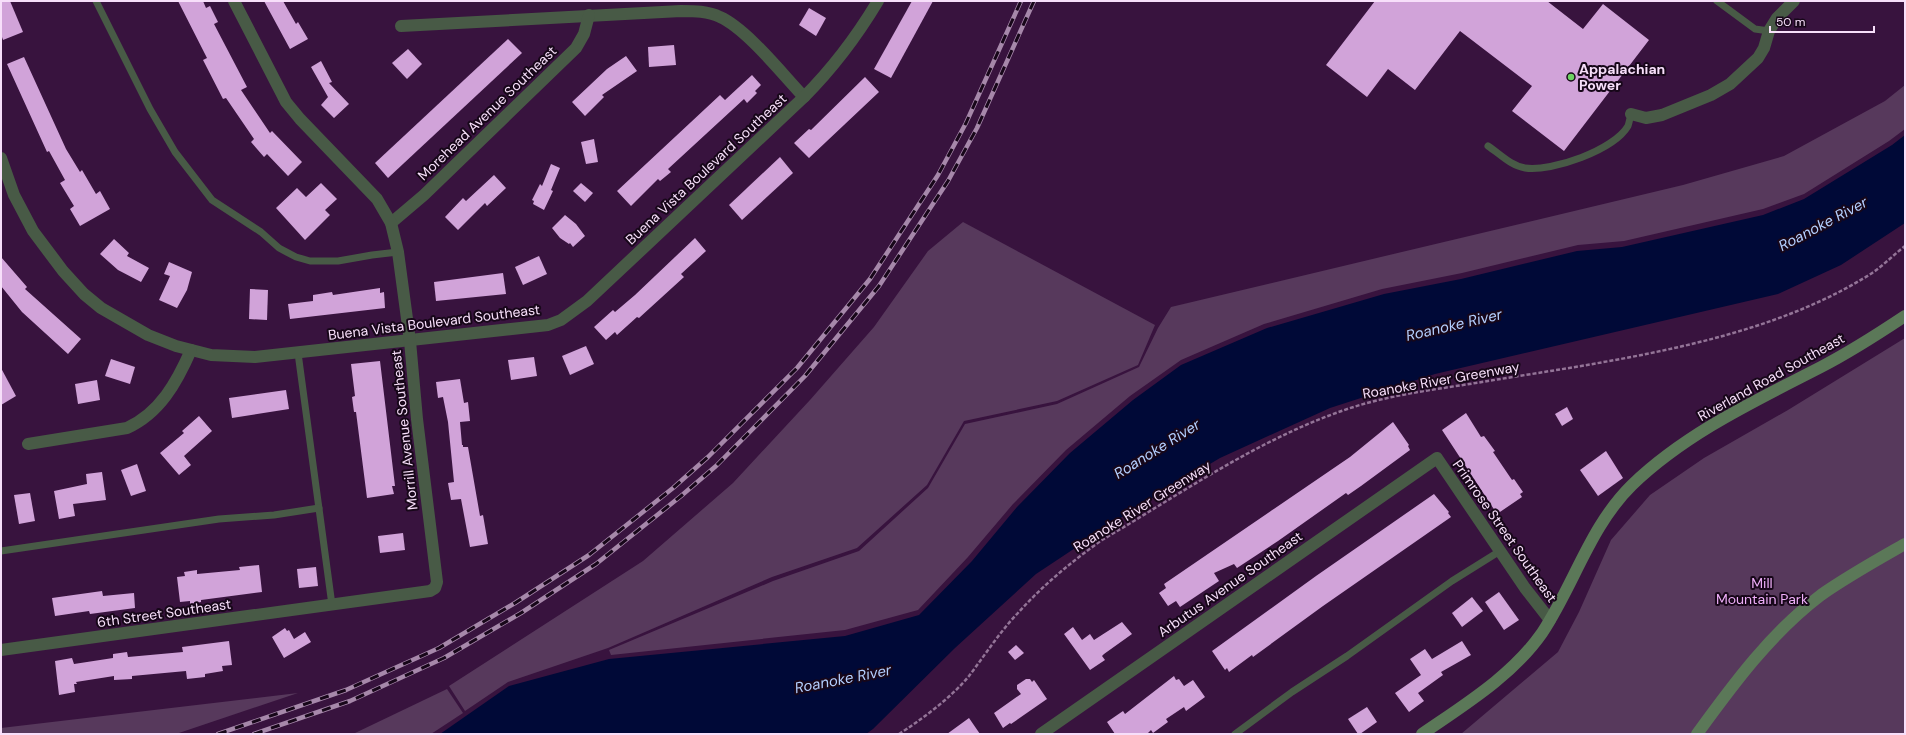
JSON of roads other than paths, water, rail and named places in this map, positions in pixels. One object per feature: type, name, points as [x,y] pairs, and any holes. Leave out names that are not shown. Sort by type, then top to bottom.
[{"type":"main road","name":"Riverland Road Southeast","points":[[1422,734],[1498,679],[1524,654],[1550,620],[1598,528],[1614,504],[1648,471],[1727,415],[1822,367],[1868,341],[1905,316]]},
{"type":"main road","points":[[1697,734],[1747,667],[1789,622],[1821,596],[1862,569],[1905,544]]},
{"type":"street","name":"Morrill Avenue Southeast","points":[[234,1],[286,102],[300,119],[377,199],[391,223],[398,252],[410,341],[417,419],[437,582],[435,588],[430,592],[332,605]]},
{"type":"street","name":"Buena Vista Boulevard Southeast","points":[[1,158],[14,195],[33,231],[63,271],[84,294],[101,308],[148,335],[192,350],[211,355],[255,357],[548,325],[562,320],[587,301],[822,80],[843,54],[878,1]]},
{"type":"street","points":[[1631,114],[1646,118],[1662,115],[1711,95],[1730,84],[1748,70],[1758,58],[1764,48],[1769,30],[1777,18],[1794,1]]},
{"type":"street","points":[[401,26],[589,15],[681,11],[704,12],[720,16],[733,24],[804,97]]},
{"type":"street","name":"Morehead Avenue Southeast","points":[[391,223],[424,195],[576,48],[584,34],[589,15]]},
{"type":"street","points":[[28,444],[127,428],[141,422],[152,413],[168,395],[192,350]]},
{"type":"street","name":"Primrose Street Southeast","points":[[1436,458],[1525,588],[1550,620]]},
{"type":"street","name":"Arbutus Avenue Southeast","points":[[1041,734],[1436,458]]},
{"type":"street","name":"6th Street Southeast","points":[[1,650],[332,605]]},
{"type":"lane","points":[[96,1],[150,109],[175,152],[212,200],[261,232],[279,248],[296,257],[310,261],[338,261],[372,254],[398,252]]},
{"type":"lane","points":[[1717,1],[1755,29],[1769,30]]},
{"type":"lane","points":[[1488,146],[1511,163],[1524,168],[1544,168],[1569,163],[1610,142],[1621,134],[1628,125],[1631,114]]},
{"type":"lane","points":[[298,353],[332,605]]},
{"type":"lane","points":[[1,551],[212,520],[274,515],[319,508]]},
{"type":"lane","points":[[1235,734],[1292,692],[1347,656],[1452,581],[1500,551]]},
{"type":"water","name":"Roanoke River","points":[[1905,135],[1905,223],[1841,265],[1778,294],[1435,374],[1330,408],[1220,458],[1131,511],[1036,574],[955,648],[873,729],[866,734],[440,734],[509,686],[609,659],[845,636],[919,615],[972,561],[1017,507],[1070,453],[1133,400],[1181,365],[1267,328],[1384,294],[1461,279],[1577,251],[1622,247],[1763,215],[1804,199],[1892,145]]},
{"type":"railway","points":[[218,734],[346,690],[439,648],[515,603],[589,555],[673,488],[708,457],[797,368],[870,279],[938,175],[966,123],[1021,1]]},
{"type":"railway","points":[[254,734],[350,701],[444,658],[521,613],[596,564],[716,466],[805,376],[879,286],[948,181],[977,128],[1034,1]]},
{"type":"place","name":"Appalachian Power","points":[[1571,77]]},
{"type":"park label","name":"Mill Mountain Park","points":[[1762,592]]}]
